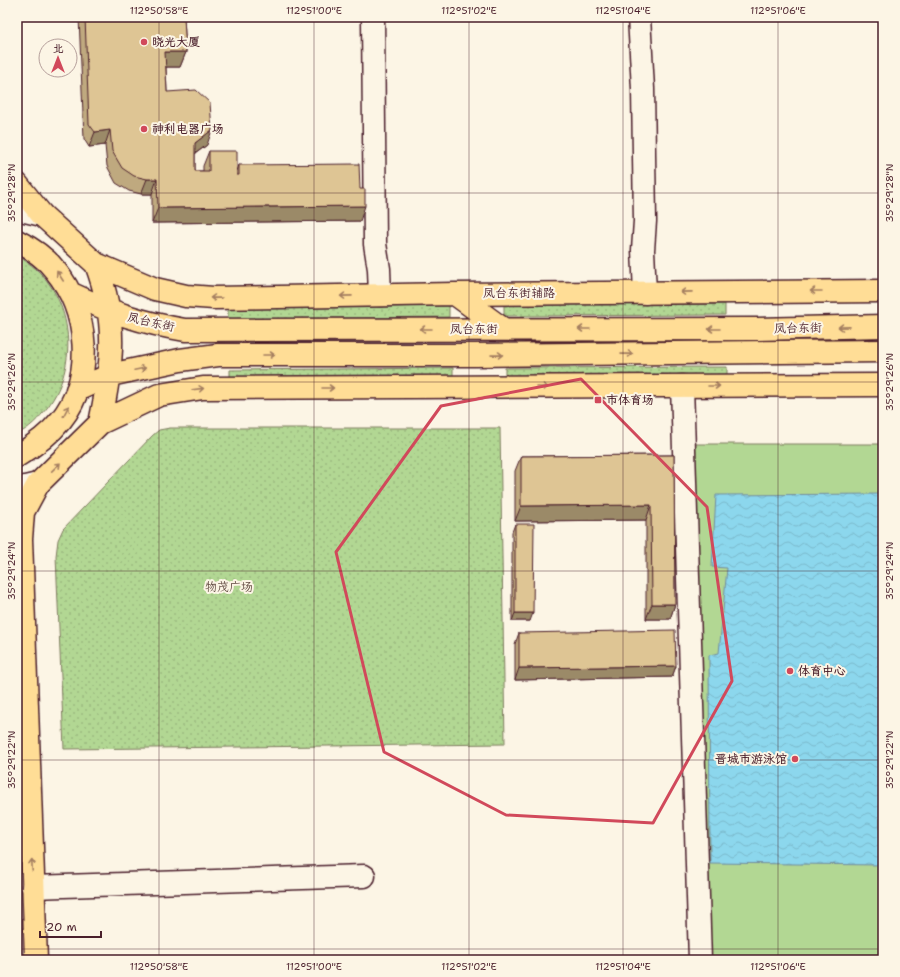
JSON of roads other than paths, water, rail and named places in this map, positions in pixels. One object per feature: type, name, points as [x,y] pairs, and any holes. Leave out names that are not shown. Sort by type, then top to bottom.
[{"type":"main road","points":[[17,184],[42,215],[96,264],[105,288],[110,312],[112,349],[110,375],[100,422]]},
{"type":"main road","points":[[17,241],[33,249],[55,269],[72,294],[82,325],[84,358],[77,390],[62,419],[40,442],[17,456]]},
{"type":"main road","name":"凤台东街辅路","points":[[96,264],[155,289],[186,296],[214,298],[644,292],[883,291]]},
{"type":"main road","name":"凤台东街","points":[[72,294],[110,312],[154,324],[185,330],[757,329],[883,326]]},
{"type":"main road","points":[[455,294],[503,329]]},
{"type":"main road","name":"凤台东街","points":[[77,390],[110,375],[180,360],[218,355],[475,355],[883,351]]},
{"type":"main road","points":[[475,355],[476,387]]},
{"type":"main road","points":[[36,960],[33,887],[24,830],[21,539],[23,512],[38,484],[100,422],[160,395],[203,388],[883,385]]},
{"type":"street","points":[[373,17],[375,244],[379,269],[380,295]]},
{"type":"street","points":[[639,17],[643,89],[645,221],[643,250],[644,292]]},
{"type":"street","points":[[17,209],[42,215]]},
{"type":"street","points":[[682,386],[700,960]]},
{"type":"street","points":[[17,489],[38,484]]},
{"type":"street","points":[[33,887],[364,876]]},
{"type":"water","name":"晋城市游泳馆","points":[[883,494],[883,620],[879,653],[880,865],[710,863],[709,655],[719,653],[727,568],[712,567],[716,495]]},
{"type":"place","name":"晓光大厦","points":[[144,42]]},
{"type":"place","name":"神利电器广场","points":[[144,129]]},
{"type":"place","name":"市体育场","points":[[598,400]]},
{"type":"place","name":"体育中心","points":[[790,671]]},
{"type":"place","name":"晋城市游泳馆","points":[[795,759]]},
{"type":"park label","name":"物茂广场","points":[[229,587]]}]
